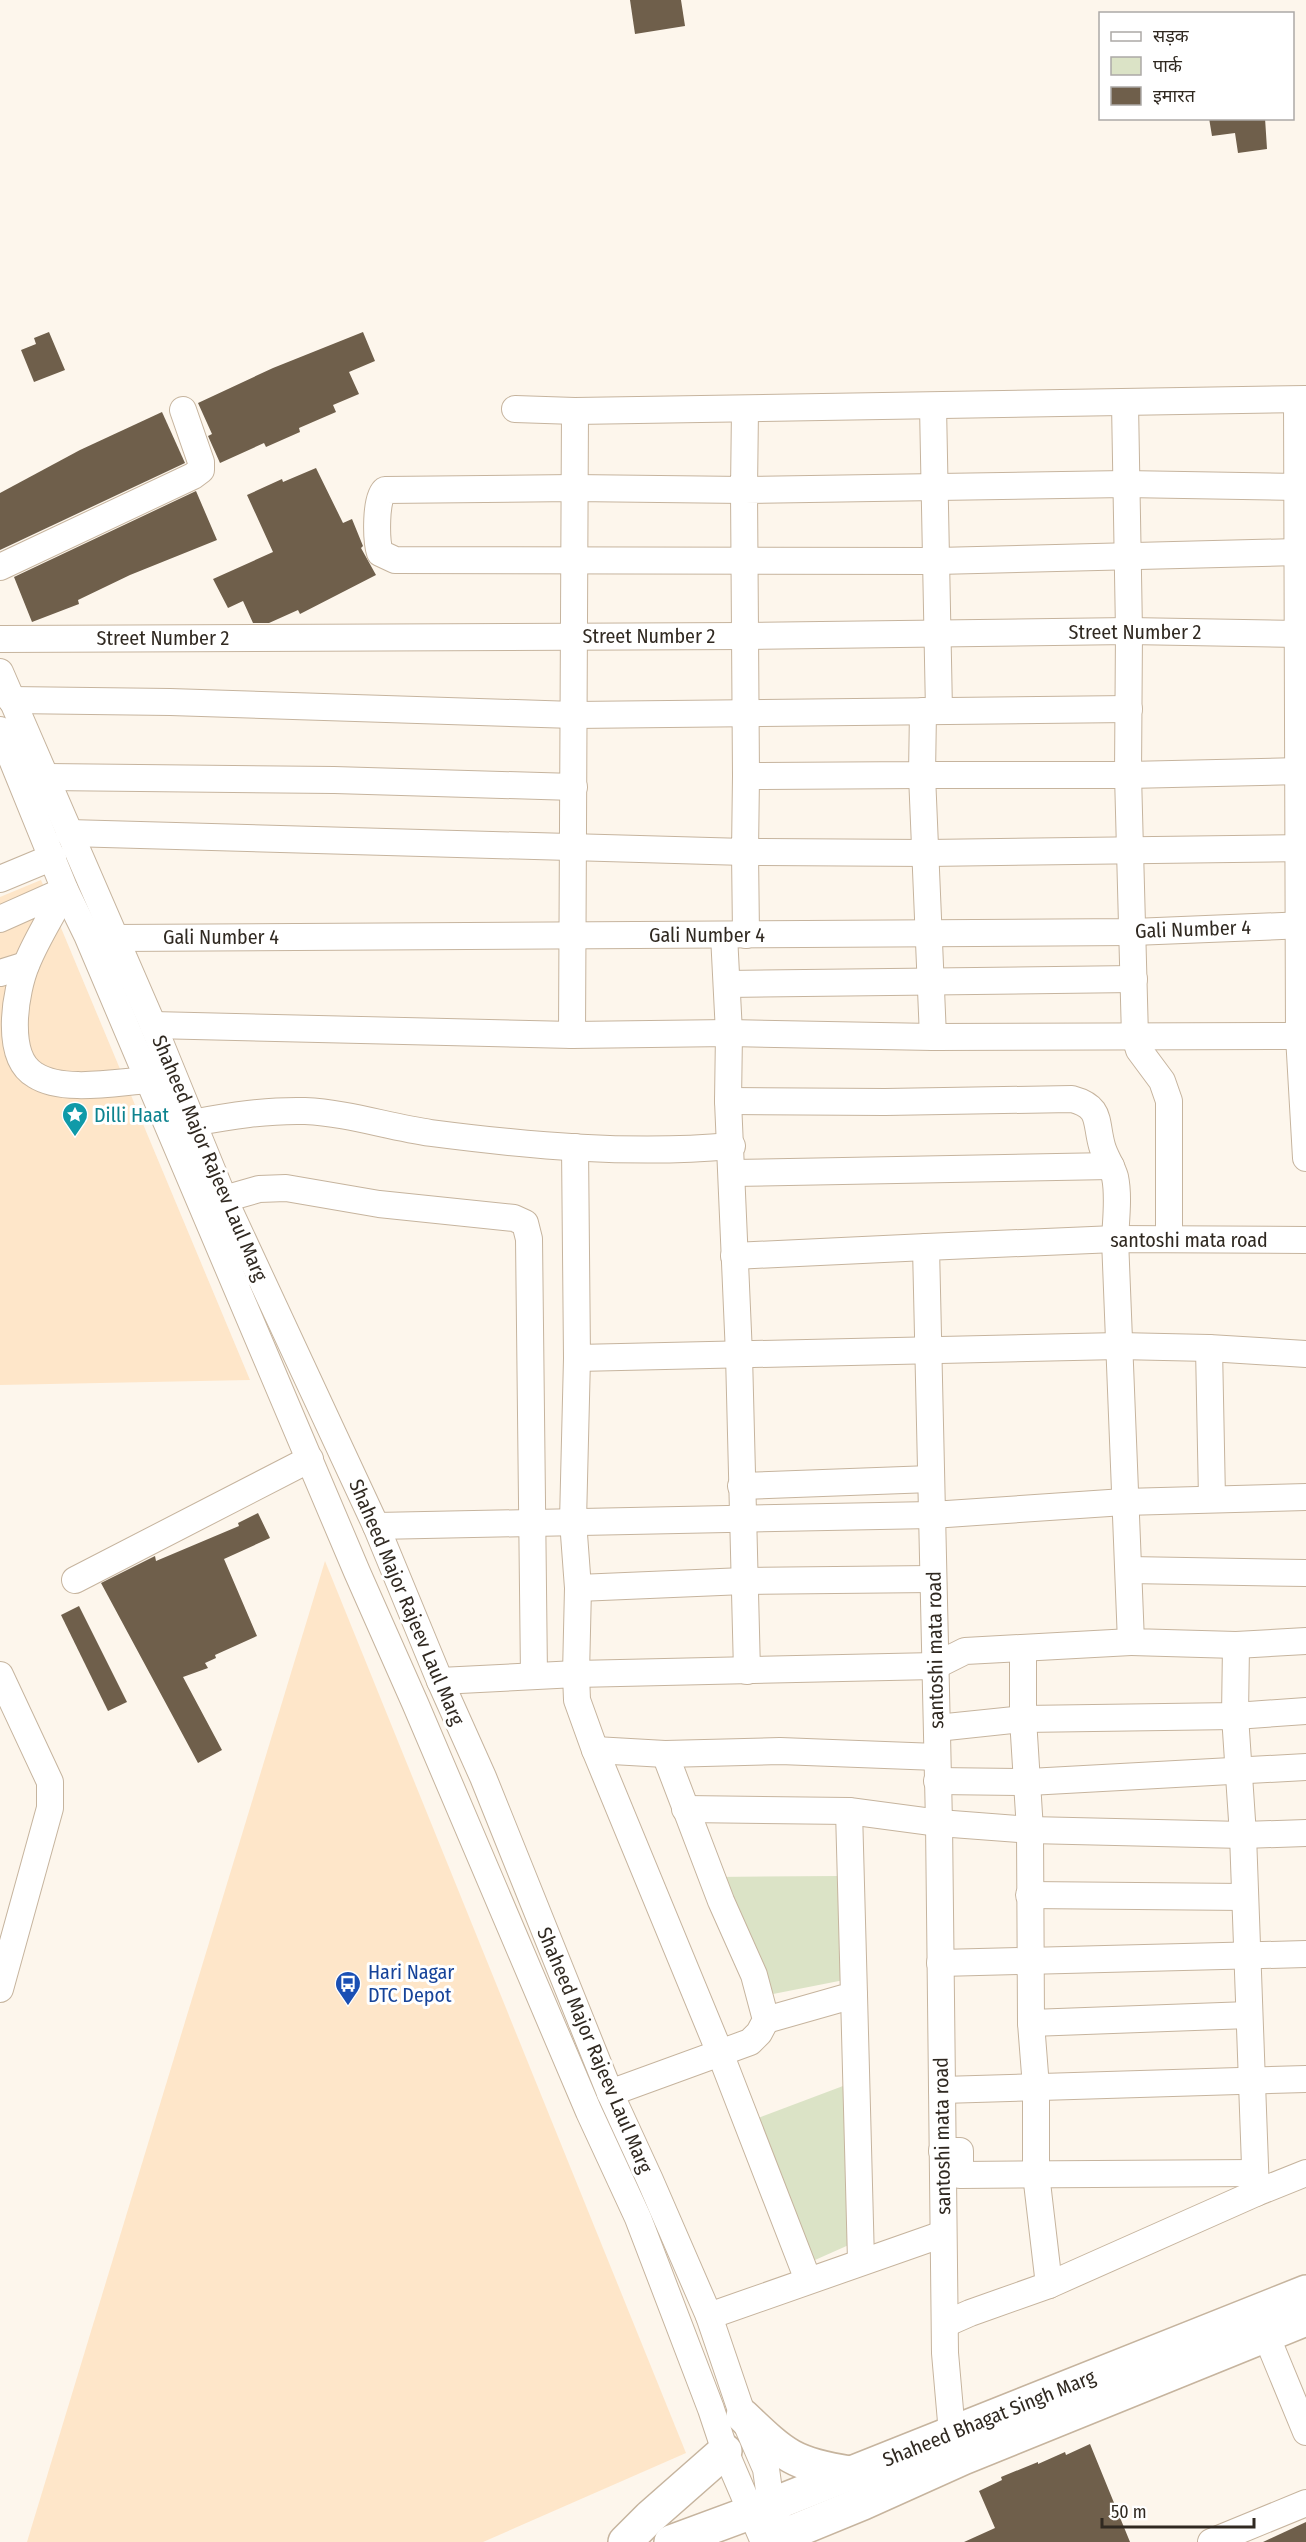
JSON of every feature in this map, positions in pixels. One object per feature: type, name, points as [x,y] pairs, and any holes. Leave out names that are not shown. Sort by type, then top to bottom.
[{"type":"main road","name":"Shaheed Bhagat Singh Marg","points":[[670,2542],[1306,2292]]},
{"type":"main road","name":"Shaheed Bhagat Singh Marg","points":[[776,2540],[963,2458],[1306,2319]]},
{"type":"main road","points":[[743,2416],[773,2445],[796,2461],[818,2468],[850,2473]]},
{"type":"main road","points":[[625,2542],[724,2451]]},
{"type":"main road","points":[[831,2542],[863,2503]]},
{"type":"street","points":[[516,409],[575,411],[1301,400],[1297,487],[1302,525],[1297,552],[1302,588],[1298,634],[1302,670],[1303,738],[1300,771],[1306,1158]]},
{"type":"street","points":[[1125,403],[1129,631],[1128,775],[1135,1037],[1139,1050],[1162,1081],[1169,1101],[1169,1239]]},
{"type":"street","points":[[933,406],[937,633],[931,711],[922,775],[933,1037]]},
{"type":"street","points":[[746,409],[744,490],[745,852],[727,984],[728,1101],[732,1146],[739,1354],[747,1671]]},
{"type":"street","points":[[0,567],[193,476],[201,470],[201,462],[183,410]]},
{"type":"street","points":[[572,1035],[575,411]]},
{"type":"street","points":[[1297,487],[1125,484],[744,490],[574,488],[385,490],[379,498],[377,545],[380,553],[395,560],[937,561],[1297,552]]},
{"type":"street","name":"Street Number 2","points":[[0,639],[745,636],[1129,631],[1298,634]]},
{"type":"street","name":"Shaheed Major Rajeev Laul Marg","points":[[0,672],[153,1025],[225,1199],[376,1526],[440,1681],[483,1776],[610,2092],[709,2316],[743,2416],[766,2469],[761,2508]]},
{"type":"street","points":[[11,700],[193,702],[574,715],[746,711],[1129,710]]},
{"type":"street","name":"Shaheed Major Rajeev Laul Marg","points":[[0,730],[65,890],[149,1080],[589,2112],[638,2218],[711,2409],[724,2451],[761,2508],[776,2540]]},
{"type":"street","points":[[746,776],[1128,775],[1300,771]]},
{"type":"street","points":[[47,777],[334,780],[574,787]]},
{"type":"street","points":[[69,833],[573,849],[745,852],[927,853],[1302,848]]},
{"type":"street","points":[[0,879],[53,857]]},
{"type":"street","points":[[0,919],[65,890]]},
{"type":"street","points":[[65,890],[26,965],[16,1006],[15,1037],[21,1061],[35,1075],[55,1082],[84,1085],[149,1080]]},
{"type":"street","name":"Gali Number 4","points":[[114,938],[1133,932],[1303,925]]},
{"type":"street","points":[[0,974],[26,965]]},
{"type":"street","points":[[727,984],[1134,979]]},
{"type":"street","points":[[153,1025],[572,1035],[729,1033],[933,1037],[1303,1036]]},
{"type":"street","points":[[728,1101],[1072,1099],[1086,1103],[1094,1110],[1105,1156],[1115,1177],[1124,1502],[1131,1642]]},
{"type":"street","points":[[192,1123],[252,1112],[306,1111],[428,1132],[574,1147],[685,1150],[732,1146]]},
{"type":"street","points":[[574,1147],[577,1358],[573,1521],[578,1588],[577,1700],[595,1750],[720,2053],[808,2280]]},
{"type":"street","points":[[732,1173],[1111,1166]]},
{"type":"street","points":[[225,1199],[259,1189],[286,1188],[380,1204],[514,1218],[525,1223],[529,1239],[534,1676]]},
{"type":"street","name":"santoshi mata road","points":[[952,2433],[945,2324],[943,2234],[939,1823],[926,1247],[1115,1239],[1306,1240]]},
{"type":"street","points":[[734,1256],[926,1247]]},
{"type":"street","points":[[577,1358],[1119,1346],[1209,1348],[1306,1354]]},
{"type":"street","points":[[1209,1348],[1212,1499]]},
{"type":"street","points":[[75,1580],[310,1459]]},
{"type":"street","points":[[741,1486],[931,1479]]},
{"type":"street","points":[[376,1526],[531,1521],[742,1520],[932,1515],[1124,1502],[1306,1497]]},
{"type":"street","points":[[1129,1570],[1306,1573]]},
{"type":"street","points":[[578,1588],[744,1581],[933,1579]]},
{"type":"street","points":[[440,1681],[576,1674],[936,1666],[965,1651],[1131,1642],[1236,1644],[1306,1641]]},
{"type":"street","points":[[1236,1644],[1235,1716],[1243,1834],[1255,2183]]},
{"type":"street","points":[[1023,1648],[1023,1719],[1029,1782],[1031,2022],[1036,2087],[1036,2174],[1049,2285]]},
{"type":"street","points":[[0,1674],[50,1782],[50,1808],[0,1989]]},
{"type":"street","points":[[937,1728],[1023,1719],[1235,1716],[1306,1711]]},
{"type":"street","points":[[595,1750],[665,1754],[780,1751],[1029,1782],[1306,1767]]},
{"type":"street","points":[[610,2092],[750,2042],[759,2033],[766,2020],[754,1975],[721,1901],[665,1754]]},
{"type":"street","points":[[685,1809],[849,1811],[939,1823],[1030,1830],[1306,1833]]},
{"type":"street","points":[[849,1811],[861,2261]]},
{"type":"street","points":[[1029,1895],[1245,1897]]},
{"type":"street","points":[[940,1963],[1306,1954]]},
{"type":"street","points":[[766,2020],[854,1995]]},
{"type":"street","points":[[1031,2022],[1249,2015]]},
{"type":"street","points":[[942,2090],[1306,2079]]},
{"type":"street","points":[[942,2151],[960,2151],[960,2175],[1036,2174],[1255,2183],[1306,2173]]},
{"type":"street","points":[[945,2324],[1049,2285],[1255,2183]]},
{"type":"street","points":[[709,2316],[943,2234]]},
{"type":"street","points":[[1266,2335],[1306,2432]]},
{"type":"street","points":[[1211,2542],[1306,2503]]},
{"type":"shaded area","name":"Dilli Haat","points":[[41,880],[250,1380],[0,1385],[0,897]]},
{"type":"shaded area","name":"Hari Nagar DTC Depot","points":[[325,1561],[686,2453],[483,2542],[27,2542]]},
{"type":"green space","points":[[839,1876],[844,1980],[768,1995],[715,1877]]},
{"type":"green space","points":[[851,2083],[851,2244],[797,2268],[745,2123]]},
{"type":"building","points":[[630,0],[681,0],[685,26],[635,34]]},
{"type":"building","points":[[1209,120],[1265,120],[1267,149],[1238,153],[1235,133],[1212,136]]},
{"type":"building","points":[[49,332],[65,370],[34,382],[21,350],[36,344],[34,338]]},
{"type":"building","points":[[363,332],[375,361],[349,372],[359,394],[333,405],[336,412],[299,428],[300,432],[266,447],[264,443],[220,463],[208,436],[212,434],[198,403],[273,368]]},
{"type":"building","points":[[162,412],[185,463],[0,550],[0,493],[80,450]]},
{"type":"building","points":[[316,468],[343,523],[352,519],[363,546],[361,548],[376,575],[300,614],[298,610],[269,623],[253,623],[243,601],[228,608],[213,579],[273,552],[247,495],[282,479],[283,482]]},
{"type":"building","points":[[196,491],[217,540],[130,575],[78,600],[79,604],[32,622],[14,577]]},
{"type":"building","points":[[258,1513],[270,1538],[224,1559],[257,1636],[215,1655],[216,1658],[205,1663],[208,1668],[183,1677],[222,1750],[198,1763],[101,1583],[155,1556],[156,1561],[239,1526],[238,1523]]},
{"type":"building","points":[[79,1606],[127,1702],[108,1711],[61,1615]]},
{"type":"building","points":[[1090,2444],[1130,2542],[964,2542],[995,2528],[979,2491],[1002,2480],[1001,2477],[1065,2452],[1066,2455]]},
{"type":"building","points":[[1306,2522],[1306,2542],[1263,2542]]},
{"type":"place","name":"Dilli Haat","points":[[75,1138]]},
{"type":"place","name":"Hari Nagar DTC Depot","points":[[348,2007]]}]
